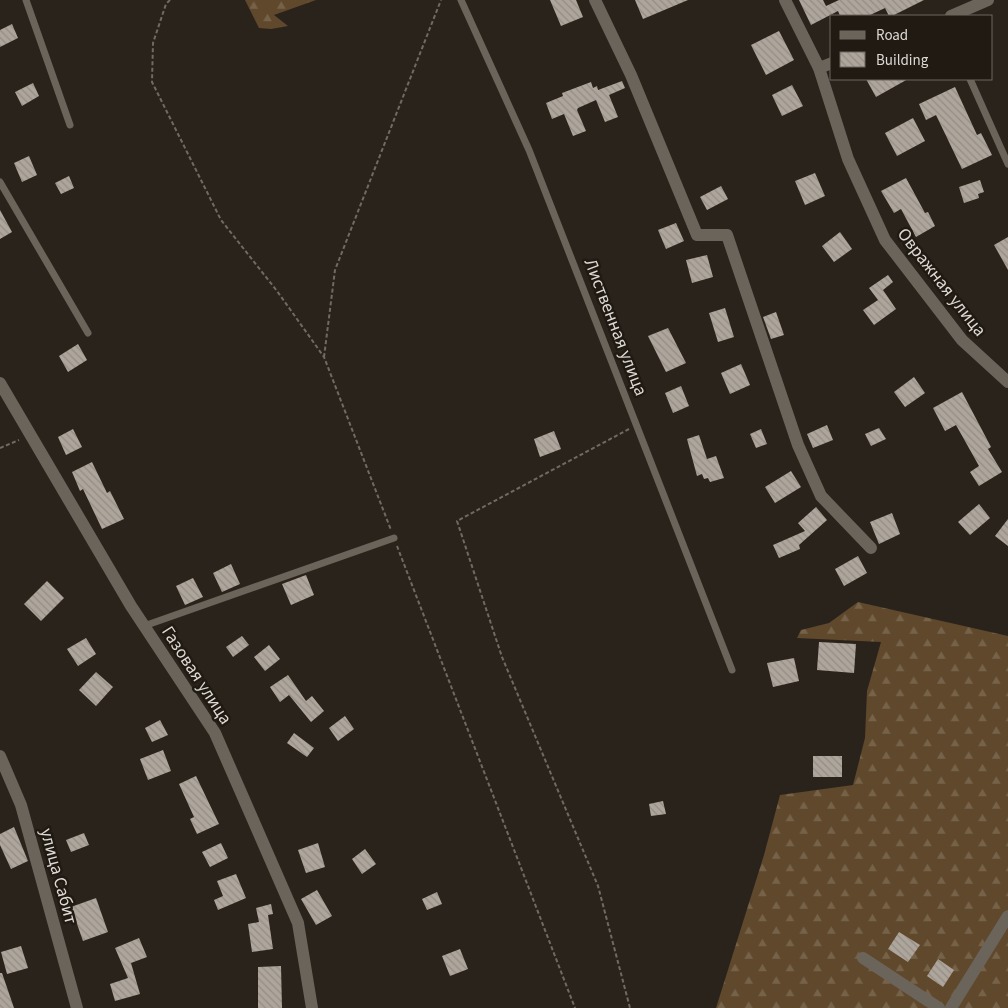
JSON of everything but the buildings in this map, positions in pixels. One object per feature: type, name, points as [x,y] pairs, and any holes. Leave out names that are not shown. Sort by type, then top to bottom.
[{"type":"street","points":[[595,0],[631,75],[697,235],[727,235],[798,445],[821,496],[871,548]]},
{"type":"street","name":"Овражная улица","points":[[784,0],[819,68],[848,159],[885,240],[962,340],[1008,382]]},
{"type":"street","points":[[953,15],[988,0]]},
{"type":"street","points":[[819,68],[830,64]]},
{"type":"street","name":"Газовая улица","points":[[0,383],[144,626],[215,733],[298,924],[312,1008]]},
{"type":"street","name":"улица Сабит","points":[[0,756],[21,805],[77,1008]]},
{"type":"street","points":[[951,1008],[1008,916]]},
{"type":"street","points":[[862,958],[939,1008]]},
{"type":"lane","points":[[26,0],[70,126]]},
{"type":"lane","name":"Лиственная улица","points":[[460,0],[529,150],[635,426],[732,670]]},
{"type":"lane","points":[[970,80],[1008,164]]},
{"type":"lane","points":[[0,182],[88,334]]},
{"type":"lane","points":[[144,626],[394,538]]},
{"type":"path","points":[[170,0],[166,4],[153,43],[152,82],[221,220],[277,291],[324,357],[575,1008]]},
{"type":"path","points":[[324,357],[335,270],[441,0]]},
{"type":"path","points":[[630,1008],[598,886],[502,657],[457,520],[635,426]]},
{"type":"path","points":[[0,448],[30,435]]},
{"type":"green space","points":[[245,0],[316,0],[274,15],[288,26],[271,29],[259,28]]},
{"type":"green space","points":[[858,602],[1008,636],[1008,1008],[716,1008],[764,855],[780,795],[853,785],[865,738],[867,691],[881,642],[797,638],[801,630],[829,623]]}]
